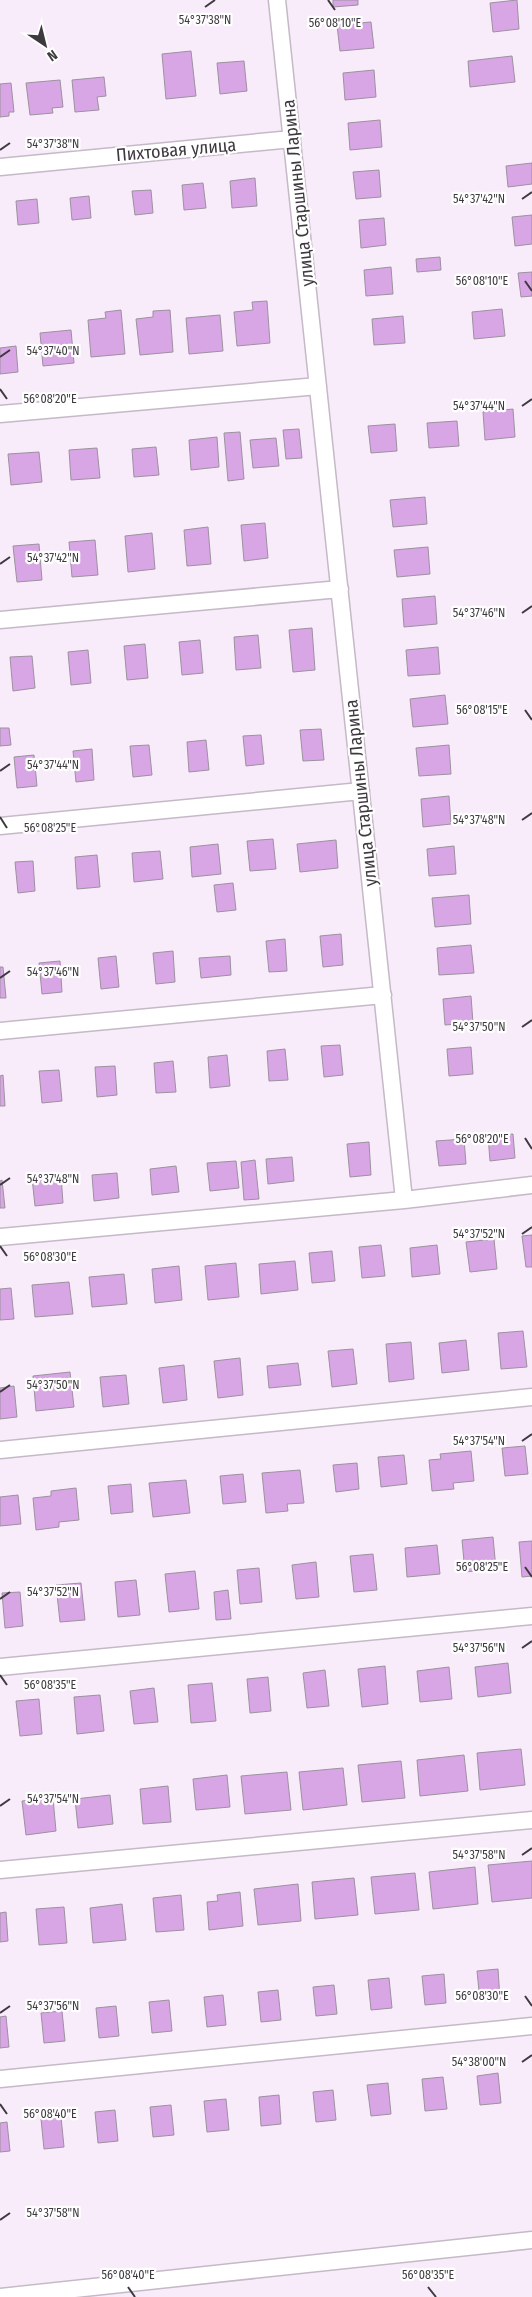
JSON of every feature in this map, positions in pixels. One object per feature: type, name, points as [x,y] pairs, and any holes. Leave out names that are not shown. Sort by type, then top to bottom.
[{"type":"street","name":"улица Старшины Ларина","points":[[277,0],[404,1200]]},
{"type":"street","name":"Пихтовая улица","points":[[0,167],[292,139]]},
{"type":"street","points":[[0,414],[318,386]]},
{"type":"street","points":[[0,620],[340,589]]},
{"type":"street","points":[[0,826],[361,791]]},
{"type":"street","points":[[0,1031],[382,995]]},
{"type":"street","points":[[0,1238],[404,1200],[532,1184]]},
{"type":"street","points":[[0,1450],[532,1396]]},
{"type":"street","points":[[0,1667],[532,1616]]},
{"type":"street","points":[[0,1870],[532,1820]]},
{"type":"street","points":[[0,2079],[532,2026]]},
{"type":"street","points":[[0,2297],[532,2240]]},
{"type":"building","points":[[333,0],[358,0],[358,5],[333,7]]},
{"type":"building","points":[[517,0],[519,29],[493,32],[490,3]]},
{"type":"building","points":[[371,22],[374,48],[340,51],[337,25]]},
{"type":"building","points":[[191,51],[196,96],[166,99],[162,54]]},
{"type":"building","points":[[512,56],[515,82],[470,87],[468,61]]},
{"type":"building","points":[[244,61],[247,91],[220,94],[217,63]]},
{"type":"building","points":[[374,70],[376,97],[345,100],[343,73]]},
{"type":"building","points":[[104,77],[106,96],[97,97],[99,110],[75,112],[72,80]]},
{"type":"building","points":[[60,80],[63,107],[52,108],[53,113],[30,115],[26,83]]},
{"type":"building","points":[[11,83],[14,112],[9,112],[9,116],[0,117],[0,84]]},
{"type":"building","points":[[380,120],[382,147],[350,150],[348,123]]},
{"type":"building","points":[[532,163],[532,184],[508,187],[506,166]]},
{"type":"building","points":[[379,170],[381,197],[356,199],[353,172]]},
{"type":"building","points":[[255,178],[257,206],[232,208],[230,181]]},
{"type":"building","points":[[203,183],[206,208],[184,210],[182,185]]},
{"type":"building","points":[[151,190],[153,213],[135,215],[132,191]]},
{"type":"building","points":[[89,196],[91,218],[72,220],[70,198]]},
{"type":"building","points":[[37,199],[39,223],[18,225],[16,201]]},
{"type":"building","points":[[532,215],[532,244],[515,246],[512,217]]},
{"type":"building","points":[[384,218],[386,245],[361,248],[359,220]]},
{"type":"building","points":[[440,257],[441,270],[417,272],[416,259]]},
{"type":"building","points":[[391,267],[393,294],[366,296],[364,270]]},
{"type":"building","points":[[532,272],[532,296],[521,297],[518,273]]},
{"type":"building","points":[[267,301],[270,343],[237,346],[234,312],[253,310],[252,302]]},
{"type":"building","points":[[502,309],[505,336],[474,339],[472,312]]},
{"type":"building","points":[[121,310],[125,354],[91,357],[88,320],[106,318],[105,312]]},
{"type":"building","points":[[170,310],[173,352],[140,355],[136,319],[153,317],[153,311]]},
{"type":"building","points":[[220,315],[223,351],[189,354],[186,318]]},
{"type":"building","points":[[403,316],[405,343],[374,345],[372,319]]},
{"type":"building","points":[[71,330],[74,363],[43,366],[40,333]]},
{"type":"building","points":[[16,346],[18,372],[0,374],[0,348]]},
{"type":"building","points":[[513,409],[515,437],[485,440],[483,412]]},
{"type":"building","points":[[457,421],[459,446],[429,448],[427,423]]},
{"type":"building","points":[[395,424],[397,451],[371,453],[368,426]]},
{"type":"building","points":[[299,429],[302,458],[286,459],[283,430]]},
{"type":"building","points":[[240,432],[244,479],[228,481],[224,433]]},
{"type":"building","points":[[217,437],[219,467],[191,470],[189,440]]},
{"type":"building","points":[[276,438],[279,466],[253,468],[250,440]]},
{"type":"building","points":[[156,447],[159,475],[134,477],[132,449]]},
{"type":"building","points":[[97,448],[100,478],[71,480],[69,450]]},
{"type":"building","points":[[39,452],[42,482],[11,485],[8,454]]},
{"type":"building","points":[[425,497],[427,524],[393,527],[390,500]]},
{"type":"building","points":[[265,523],[268,558],[244,561],[241,525]]},
{"type":"building","points":[[208,527],[211,564],[187,566],[184,530]]},
{"type":"building","points":[[152,533],[155,569],[128,572],[125,536]]},
{"type":"building","points":[[95,540],[98,575],[72,577],[69,542]]},
{"type":"building","points":[[39,544],[42,580],[17,582],[13,546]]},
{"type":"building","points":[[428,547],[430,574],[397,577],[394,550]]},
{"type":"building","points":[[435,596],[437,624],[404,627],[402,599]]},
{"type":"building","points":[[312,628],[315,670],[293,672],[289,630]]},
{"type":"building","points":[[258,635],[261,668],[236,670],[234,637]]},
{"type":"building","points":[[200,640],[203,673],[182,675],[179,642]]},
{"type":"building","points":[[145,644],[148,678],[127,680],[124,646]]},
{"type":"building","points":[[438,647],[440,674],[408,676],[406,650]]},
{"type":"building","points":[[88,650],[91,683],[71,685],[68,652]]},
{"type":"building","points":[[32,656],[35,688],[13,691],[10,657]]},
{"type":"building","points":[[445,695],[448,724],[413,727],[410,699]]},
{"type":"building","points":[[0,728],[9,728],[11,745],[0,746]]},
{"type":"building","points":[[321,729],[324,760],[303,761],[300,730]]},
{"type":"building","points":[[261,735],[264,764],[246,766],[243,736]]},
{"type":"building","points":[[206,740],[209,770],[189,772],[187,742]]},
{"type":"building","points":[[149,745],[152,775],[133,777],[130,746]]},
{"type":"building","points":[[449,745],[451,774],[419,776],[416,748]]},
{"type":"building","points":[[92,749],[94,780],[76,782],[73,751]]},
{"type":"building","points":[[34,755],[37,786],[17,788],[14,757]]},
{"type":"building","points":[[449,796],[451,824],[423,827],[421,799]]},
{"type":"building","points":[[273,839],[276,869],[250,871],[247,841]]},
{"type":"building","points":[[336,840],[338,868],[300,872],[297,844]]},
{"type":"building","points":[[218,844],[221,874],[192,877],[190,847]]},
{"type":"building","points":[[454,846],[456,874],[429,876],[427,849]]},
{"type":"building","points":[[160,851],[163,879],[134,882],[132,853]]},
{"type":"building","points":[[97,855],[100,887],[77,889],[75,857]]},
{"type":"building","points":[[33,861],[35,891],[18,893],[15,862]]},
{"type":"building","points":[[233,883],[236,910],[217,912],[214,885]]},
{"type":"building","points":[[469,895],[471,924],[435,927],[432,898]]},
{"type":"building","points":[[341,934],[343,965],[323,967],[320,936]]},
{"type":"building","points":[[285,939],[287,971],[269,972],[266,941]]},
{"type":"building","points":[[471,945],[474,973],[439,975],[437,948]]},
{"type":"building","points":[[173,951],[175,982],[156,984],[153,953]]},
{"type":"building","points":[[116,956],[119,987],[101,989],[98,958]]},
{"type":"building","points":[[230,956],[231,975],[201,978],[199,958]]},
{"type":"building","points":[[60,961],[62,992],[42,994],[39,963]]},
{"type":"building","points":[[0,967],[3,967],[6,998],[0,998]]},
{"type":"building","points":[[471,996],[473,1023],[445,1025],[443,999]]},
{"type":"building","points":[[340,1045],[343,1075],[324,1077],[321,1046]]},
{"type":"building","points":[[471,1047],[473,1074],[449,1076],[447,1049]]},
{"type":"building","points":[[285,1049],[288,1080],[269,1081],[267,1051]]},
{"type":"building","points":[[227,1055],[230,1086],[210,1088],[208,1057]]},
{"type":"building","points":[[173,1061],[176,1092],[156,1093],[154,1063]]},
{"type":"building","points":[[115,1066],[117,1095],[97,1097],[95,1067]]},
{"type":"building","points":[[59,1070],[62,1101],[42,1103],[39,1071]]},
{"type":"building","points":[[3,1075],[5,1106],[0,1106],[0,1076]]},
{"type":"building","points":[[513,1134],[515,1158],[490,1161],[488,1136]]},
{"type":"building","points":[[464,1139],[466,1164],[439,1166],[436,1141]]},
{"type":"building","points":[[369,1142],[371,1175],[350,1177],[347,1144]]},
{"type":"building","points":[[292,1157],[294,1181],[268,1184],[266,1159]]},
{"type":"building","points":[[255,1160],[259,1199],[244,1200],[241,1162]]},
{"type":"building","points":[[236,1161],[239,1188],[210,1191],[207,1163]]},
{"type":"building","points":[[176,1166],[179,1192],[152,1195],[150,1169]]},
{"type":"building","points":[[117,1173],[119,1198],[94,1201],[92,1175]]},
{"type":"building","points":[[61,1176],[63,1203],[35,1206],[32,1178]]},
{"type":"building","points":[[2,1180],[5,1208],[0,1208],[0,1181]]},
{"type":"building","points":[[532,1235],[532,1267],[526,1267],[522,1236]]},
{"type":"building","points":[[494,1239],[497,1269],[470,1272],[466,1242]]},
{"type":"building","points":[[381,1245],[385,1276],[362,1278],[359,1247]]},
{"type":"building","points":[[437,1245],[440,1274],[412,1277],[410,1248]]},
{"type":"building","points":[[332,1251],[335,1281],[312,1283],[309,1253]]},
{"type":"building","points":[[295,1261],[298,1290],[261,1294],[259,1264]]},
{"type":"building","points":[[236,1263],[239,1297],[208,1300],[205,1266]]},
{"type":"building","points":[[179,1266],[182,1300],[155,1303],[152,1269]]},
{"type":"building","points":[[124,1274],[127,1304],[92,1307],[89,1277]]},
{"type":"building","points":[[69,1282],[73,1314],[35,1317],[32,1285]]},
{"type":"building","points":[[11,1288],[14,1319],[0,1320],[0,1289]]},
{"type":"building","points":[[523,1331],[527,1367],[501,1369],[498,1333]]},
{"type":"building","points":[[466,1340],[469,1370],[442,1373],[439,1343]]},
{"type":"building","points":[[411,1342],[414,1379],[389,1382],[386,1344]]},
{"type":"building","points":[[353,1349],[357,1384],[332,1387],[328,1351]]},
{"type":"building","points":[[240,1358],[243,1395],[218,1398],[214,1361]]},
{"type":"building","points":[[298,1363],[301,1385],[269,1388],[267,1366]]},
{"type":"building","points":[[184,1365],[187,1400],[163,1403],[159,1368]]},
{"type":"building","points":[[70,1372],[74,1407],[36,1411],[33,1376]]},
{"type":"building","points":[[126,1375],[129,1404],[103,1407],[100,1377]]},
{"type":"building","points":[[14,1386],[17,1417],[0,1419],[0,1388]]},
{"type":"building","points":[[525,1446],[528,1474],[505,1476],[502,1448]]},
{"type":"building","points":[[471,1451],[474,1481],[453,1483],[454,1489],[432,1491],[429,1460],[441,1459],[440,1454]]},
{"type":"building","points":[[404,1455],[407,1484],[381,1487],[378,1457]]},
{"type":"building","points":[[357,1463],[359,1489],[336,1492],[333,1465]]},
{"type":"building","points":[[300,1470],[304,1503],[287,1504],[288,1511],[266,1513],[262,1473]]},
{"type":"building","points":[[243,1474],[246,1502],[223,1504],[220,1476]]},
{"type":"building","points":[[186,1480],[190,1513],[153,1517],[149,1483]]},
{"type":"building","points":[[131,1484],[133,1512],[111,1514],[108,1486]]},
{"type":"building","points":[[76,1488],[79,1520],[59,1522],[59,1527],[36,1530],[33,1498],[51,1496],[51,1491]]},
{"type":"building","points":[[18,1495],[21,1524],[0,1526],[0,1497]]},
{"type":"building","points":[[493,1537],[496,1569],[465,1572],[462,1540]]},
{"type":"building","points":[[532,1541],[532,1576],[522,1577],[519,1542]]},
{"type":"building","points":[[437,1545],[440,1574],[407,1577],[405,1548]]},
{"type":"building","points":[[373,1554],[377,1590],[354,1592],[350,1556]]},
{"type":"building","points":[[316,1562],[319,1597],[296,1599],[292,1565]]},
{"type":"building","points":[[259,1568],[262,1602],[240,1604],[237,1570]]},
{"type":"building","points":[[195,1571],[199,1609],[169,1612],[165,1574]]},
{"type":"building","points":[[136,1580],[140,1615],[118,1617],[115,1582]]},
{"type":"building","points":[[81,1583],[85,1620],[60,1622],[56,1585]]},
{"type":"building","points":[[228,1590],[231,1619],[216,1620],[214,1592]]},
{"type":"building","points":[[20,1592],[23,1626],[5,1628],[2,1593]]},
{"type":"building","points":[[508,1663],[511,1693],[478,1697],[475,1667]]},
{"type":"building","points":[[385,1666],[388,1704],[362,1707],[358,1669]]},
{"type":"building","points":[[449,1667],[452,1699],[420,1702],[417,1671]]},
{"type":"building","points":[[325,1670],[329,1706],[307,1708],[303,1673]]},
{"type":"building","points":[[268,1677],[271,1711],[250,1713],[247,1679]]},
{"type":"building","points":[[212,1683],[216,1721],[191,1723],[188,1685]]},
{"type":"building","points":[[154,1688],[158,1722],[134,1724],[130,1691]]},
{"type":"building","points":[[100,1695],[104,1731],[77,1734],[74,1697]]},
{"type":"building","points":[[39,1699],[42,1734],[20,1736],[16,1701]]},
{"type":"building","points":[[521,1749],[525,1785],[480,1790],[477,1753]]},
{"type":"building","points":[[464,1755],[468,1791],[420,1796],[417,1760]]},
{"type":"building","points":[[401,1761],[405,1798],[362,1802],[358,1765]]},
{"type":"building","points":[[343,1768],[347,1805],[303,1810],[299,1772]]},
{"type":"building","points":[[287,1772],[291,1810],[245,1814],[241,1776]]},
{"type":"building","points":[[227,1775],[230,1807],[196,1810],[193,1779]]},
{"type":"building","points":[[168,1786],[171,1822],[143,1824],[140,1789]]},
{"type":"building","points":[[110,1795],[113,1824],[78,1828],[75,1799]]},
{"type":"building","points":[[53,1798],[56,1831],[26,1835],[22,1801]]},
{"type":"building","points":[[532,1861],[532,1898],[492,1902],[488,1865]]},
{"type":"building","points":[[475,1867],[478,1904],[433,1909],[429,1872]]},
{"type":"building","points":[[415,1873],[419,1910],[375,1914],[371,1877]]},
{"type":"building","points":[[354,1878],[358,1915],[315,1919],[312,1882]]},
{"type":"building","points":[[298,1884],[301,1921],[258,1925],[254,1889]]},
{"type":"building","points":[[240,1892],[243,1926],[209,1930],[207,1902],[218,1901],[217,1895]]},
{"type":"building","points":[[181,1895],[184,1930],[156,1932],[153,1898]]},
{"type":"building","points":[[122,1904],[126,1940],[93,1943],[90,1908]]},
{"type":"building","points":[[64,1907],[67,1943],[39,1945],[36,1909]]},
{"type":"building","points":[[6,1912],[8,1941],[0,1942],[0,1913]]},
{"type":"building","points":[[498,1969],[500,1999],[480,2001],[477,1971]]},
{"type":"building","points":[[444,1974],[446,2003],[425,2005],[422,1976]]},
{"type":"building","points":[[389,1978],[392,2008],[371,2010],[368,1980]]},
{"type":"building","points":[[334,1985],[337,2014],[316,2016],[313,1987]]},
{"type":"building","points":[[278,1990],[281,2020],[261,2022],[258,1992]]},
{"type":"building","points":[[223,1995],[226,2025],[207,2027],[204,1997]]},
{"type":"building","points":[[169,2000],[172,2031],[152,2033],[149,2002]]},
{"type":"building","points":[[116,2006],[119,2036],[99,2038],[96,2008]]},
{"type":"building","points":[[62,2011],[65,2041],[44,2043],[41,2013]]},
{"type":"building","points":[[6,2016],[9,2047],[0,2048],[0,2017]]},
{"type":"building","points":[[498,2073],[501,2103],[480,2105],[477,2076]]},
{"type":"building","points":[[443,2077],[447,2109],[425,2111],[422,2079]]},
{"type":"building","points":[[388,2083],[391,2114],[371,2116],[367,2085]]},
{"type":"building","points":[[333,2090],[336,2120],[316,2122],[313,2092]]},
{"type":"building","points":[[279,2095],[281,2124],[261,2126],[259,2097]]},
{"type":"building","points":[[226,2099],[229,2130],[207,2132],[204,2101]]},
{"type":"building","points":[[171,2105],[174,2135],[153,2137],[150,2107]]},
{"type":"building","points":[[115,2110],[118,2141],[98,2143],[95,2112]]},
{"type":"building","points":[[61,2117],[64,2147],[44,2149],[41,2119]]},
{"type":"building","points":[[7,2122],[10,2151],[0,2152],[0,2123]]}]
